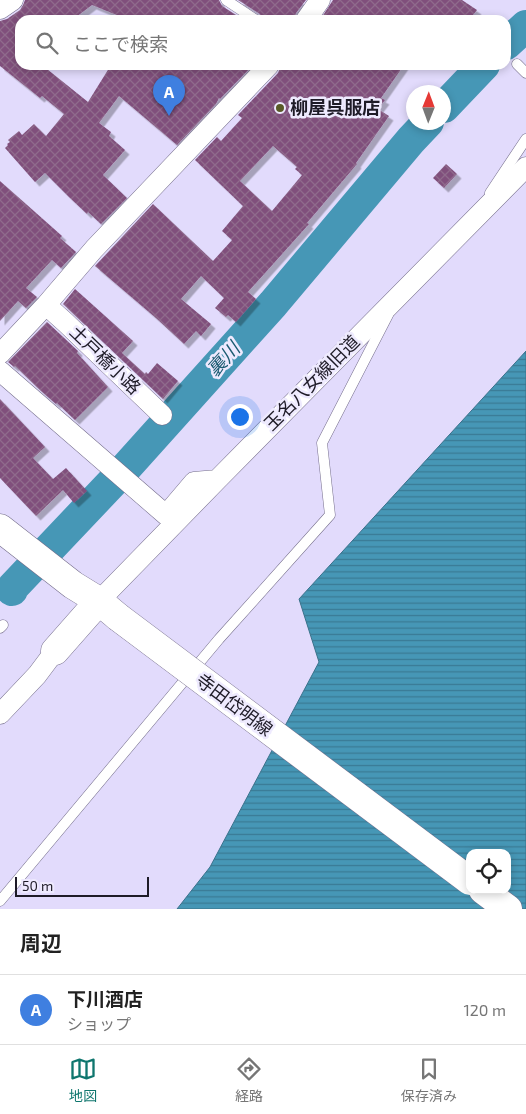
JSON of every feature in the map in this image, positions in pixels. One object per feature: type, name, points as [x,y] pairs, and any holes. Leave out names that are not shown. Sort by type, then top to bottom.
[{"type":"main road","name":"寺田岱明線","points":[[7,533],[74,585],[111,601],[466,878]]},
{"type":"main road","points":[[55,651],[111,601]]},
{"type":"main road","points":[[488,894],[508,909]]},
{"type":"street","points":[[0,9],[13,0]]},
{"type":"street","points":[[310,15],[320,0]]},
{"type":"street","points":[[0,354],[46,306],[94,249],[264,70]]},
{"type":"street","name":"玉名八女線旧道","points":[[111,601],[216,480],[526,167]]},
{"type":"street","name":"土戸橋小路","points":[[46,306],[162,416]]},
{"type":"street","points":[[0,371],[166,515]]},
{"type":"street","points":[[111,601],[113,568],[166,515],[194,482],[216,480]]},
{"type":"street","points":[[0,714],[38,674],[55,651]]},
{"type":"street","points":[[0,694],[38,674]]},
{"type":"lane","points":[[226,0],[248,15]]},
{"type":"lane","points":[[517,64],[526,73]]},
{"type":"lane","points":[[467,227],[526,139]]},
{"type":"lane","points":[[0,901],[219,639],[330,515],[322,443],[398,296]]},
{"type":"water","points":[[526,351],[526,909],[177,909],[210,867],[319,662],[299,599]]},
{"type":"building","points":[[25,0],[219,0],[222,6],[236,15],[117,15],[92,5],[79,15],[15,15],[15,70],[48,70],[88,102],[108,70],[248,70],[219,98],[216,104],[177,145],[119,96],[99,123],[111,132],[109,136],[125,150],[103,175],[127,198],[101,224],[88,212],[87,214],[45,173],[35,182],[5,148],[10,142],[8,140],[19,131],[22,135],[34,124],[46,136],[64,114],[42,96],[40,98],[0,66],[0,21],[7,19],[20,10]]},
{"type":"building","points":[[238,0],[306,0],[295,15],[260,14]]},
{"type":"building","points":[[333,0],[462,0],[477,10],[473,15],[323,15]]},
{"type":"building","points":[[279,70],[401,70],[381,98],[385,100],[378,109],[389,116],[357,164],[307,223],[309,224],[248,292],[256,299],[236,322],[215,308],[224,298],[201,276],[181,299],[211,324],[201,336],[196,331],[184,344],[95,266],[153,204],[213,261],[232,240],[222,231],[243,206],[195,160],[217,137],[221,141],[242,118],[238,115]],"holes":[[[273,146],[297,167],[295,169],[302,175],[272,211],[240,181]]]},
{"type":"building","points":[[446,164],[457,174],[444,188],[433,178]]},
{"type":"building","points":[[0,181],[62,236],[60,238],[76,252],[61,268],[52,260],[26,288],[37,297],[26,308],[18,301],[0,321]]},
{"type":"building","points":[[75,289],[133,341],[122,353],[145,374],[146,372],[148,374],[157,363],[178,381],[163,399],[63,304]]},
{"type":"building","points":[[47,322],[78,351],[77,353],[108,387],[75,420],[15,366],[8,362]]},
{"type":"building","points":[[0,399],[45,447],[33,458],[53,479],[66,468],[87,491],[74,503],[63,490],[36,516],[0,478]]},
{"type":"waterway","name":"裏川","points":[[511,40],[526,26]]},
{"type":"waterway","name":"裏川","points":[[451,100],[479,70]]},
{"type":"waterway","name":"裏川","points":[[12,590],[122,472],[273,304],[420,130]]},
{"type":"place","name":"柳屋呉服店","points":[[280,108]]},
{"type":"place","name":"下川酒店","points":[[169,116]]}]
